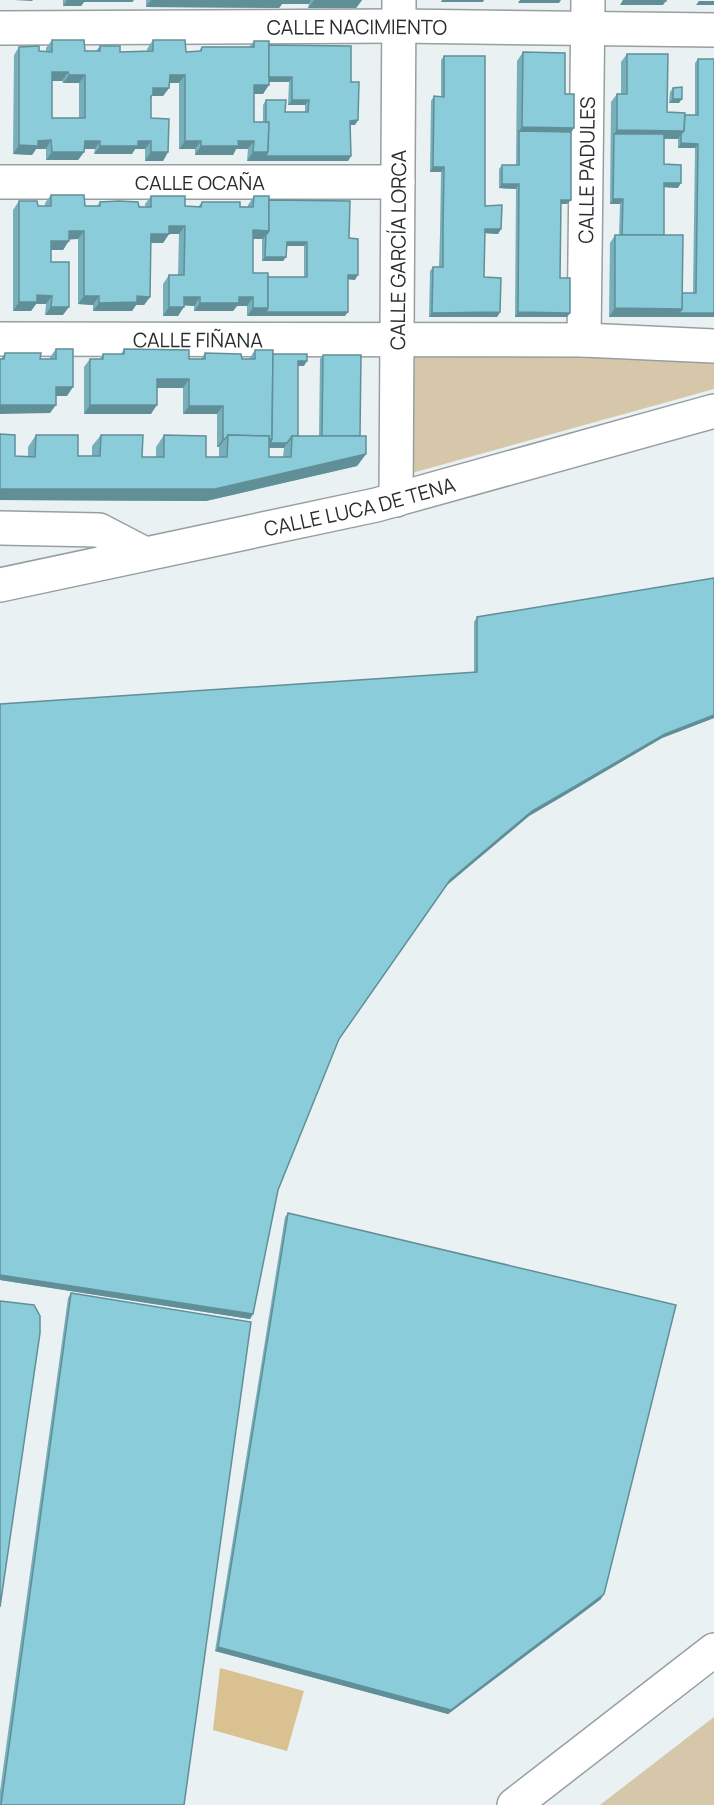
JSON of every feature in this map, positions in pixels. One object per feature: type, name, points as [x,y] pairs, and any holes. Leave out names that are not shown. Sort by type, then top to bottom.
[{"type":"street","name":"CALLE NACIMIENTO","points":[[0,28],[399,13],[588,14],[714,30]]},
{"type":"street","name":"CALLE GARCÍA LORCA","points":[[396,500],[399,13]]},
{"type":"street","name":"CALLE PADULES","points":[[584,340],[588,14]]},
{"type":"street","name":"CALLE OCAÑA","points":[[0,182],[398,182]]},
{"type":"street","name":"CALLE FIÑANA","points":[[0,339],[584,340],[714,346]]},
{"type":"street","name":"CALLE LUCA DE TENA","points":[[0,585],[396,500],[714,411]]},
{"type":"street","points":[[0,528],[99,530],[145,554]]},
{"type":"street","points":[[514,1805],[714,1650]]},
{"type":"shaded area","points":[[412,351],[714,358],[714,389],[412,473]]},
{"type":"shaded area","points":[[220,1668],[304,1691],[287,1751],[213,1730]]},
{"type":"shaded area","points":[[714,1717],[714,1805],[600,1805]]},
{"type":"building","points":[[52,40],[84,40],[85,51],[100,51],[100,46],[120,46],[120,52],[153,51],[153,40],[185,40],[186,52],[201,51],[202,47],[254,47],[254,41],[269,41],[269,85],[254,85],[254,122],[269,122],[268,152],[253,152],[254,141],[238,141],[239,146],[201,146],[201,141],[185,141],[185,75],[170,75],[169,88],[153,88],[151,96],[151,118],[169,119],[168,152],[151,152],[151,141],[138,141],[138,146],[100,146],[100,141],[85,141],[84,152],[52,152],[51,140],[38,141],[38,146],[19,145],[19,47],[39,46],[39,51],[52,52]],"holes":[[[52,72],[68,72],[69,75],[85,75],[85,118],[52,118]]]},
{"type":"building","points":[[269,45],[351,46],[351,82],[359,82],[358,120],[350,121],[351,156],[265,156],[268,152],[269,122],[266,122],[266,100],[286,100],[285,112],[308,112],[309,100],[292,100],[292,77],[269,77]]},
{"type":"building","points":[[523,52],[565,53],[565,94],[574,94],[574,128],[522,127]]},
{"type":"building","points":[[627,54],[668,54],[667,112],[685,113],[684,131],[617,130],[617,94],[627,94]]},
{"type":"building","points":[[444,56],[485,56],[485,206],[502,205],[501,229],[485,229],[484,277],[501,278],[500,312],[432,313],[433,267],[443,267],[444,167],[433,167],[434,96],[444,97]]},
{"type":"building","points":[[698,59],[714,59],[714,313],[679,313],[682,309],[682,293],[696,293],[698,144],[681,143],[681,134],[684,131],[685,115],[698,115]]},
{"type":"building","points":[[682,87],[682,99],[673,99],[673,88]]},
{"type":"building","points":[[519,131],[571,132],[571,200],[561,200],[560,278],[570,278],[570,313],[518,312],[519,184],[502,184],[502,165],[519,165]]},
{"type":"building","points":[[614,134],[664,134],[664,164],[681,165],[681,183],[664,183],[664,235],[622,235],[623,199],[613,199]]},
{"type":"building","points":[[51,195],[84,195],[85,206],[100,206],[100,202],[119,201],[138,202],[139,207],[151,207],[151,196],[185,196],[185,206],[201,207],[202,202],[240,202],[240,207],[253,207],[254,196],[269,196],[269,231],[253,230],[253,273],[268,273],[268,308],[253,308],[253,297],[239,297],[239,303],[200,303],[200,297],[184,297],[184,307],[169,307],[169,275],[184,275],[185,226],[169,226],[169,234],[151,234],[150,297],[137,296],[137,302],[99,303],[99,296],[84,296],[84,231],[69,231],[69,241],[51,241],[51,262],[69,262],[69,307],[51,307],[52,296],[37,295],[37,302],[19,302],[19,201],[37,201],[38,206],[51,206]]},
{"type":"building","points":[[269,200],[350,201],[349,238],[358,239],[358,275],[348,275],[348,312],[266,312],[268,277],[307,277],[307,242],[287,242],[286,257],[265,257],[266,235],[269,231]]},
{"type":"building","points":[[615,235],[683,235],[682,309],[615,308]]},
{"type":"building","points":[[56,349],[73,349],[73,387],[56,387],[56,405],[0,405],[0,359],[4,359],[5,353],[41,353],[40,359],[56,359]]},
{"type":"building","points":[[124,349],[189,350],[189,359],[205,359],[205,353],[241,354],[242,359],[255,359],[255,350],[273,350],[272,439],[269,439],[269,436],[228,435],[223,439],[223,406],[189,406],[189,379],[157,379],[157,405],[90,405],[90,359],[103,359],[103,354],[124,354]]},
{"type":"building","points":[[273,354],[307,354],[307,361],[298,361],[298,436],[292,436],[287,443],[270,443],[272,439]]},
{"type":"building","points":[[323,355],[361,355],[360,436],[322,436]]},
{"type":"building","points":[[0,434],[15,435],[15,456],[35,457],[36,435],[78,435],[78,456],[100,456],[101,435],[143,435],[142,457],[164,457],[164,435],[206,436],[206,457],[227,457],[228,435],[269,436],[269,457],[291,457],[292,436],[366,436],[366,454],[215,489],[0,489]]},
{"type":"building","points":[[714,578],[714,715],[665,734],[532,811],[450,880],[339,1039],[278,1190],[253,1314],[0,1275],[0,704],[477,672],[477,617]]},
{"type":"building","points":[[288,1213],[676,1305],[604,1594],[451,1710],[218,1647]]},
{"type":"building","points":[[71,1293],[251,1322],[184,1805],[1,1805]]},
{"type":"building","points":[[0,1301],[34,1305],[40,1316],[40,1333],[0,1607]]}]
